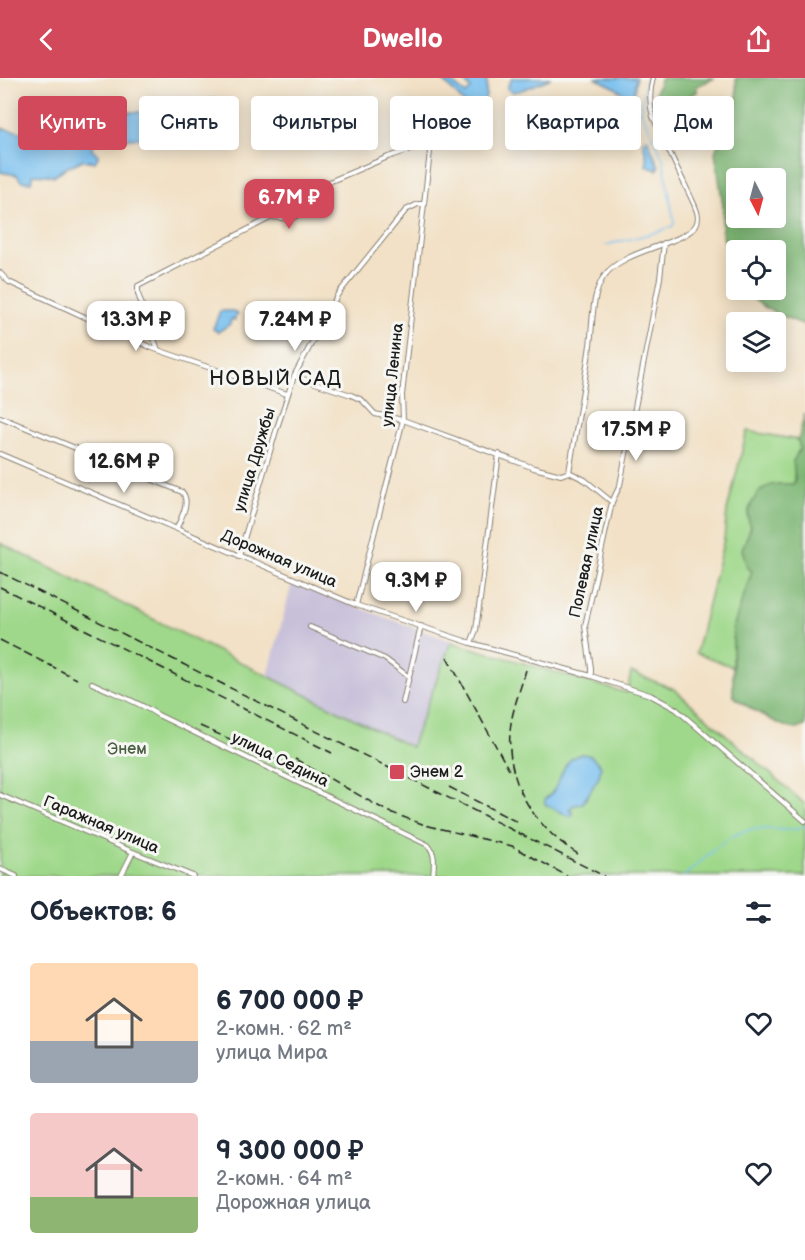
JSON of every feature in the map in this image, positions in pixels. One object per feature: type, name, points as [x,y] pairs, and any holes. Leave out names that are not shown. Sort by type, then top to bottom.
[{"type":"street","points":[[569,472],[597,290],[603,276],[613,265],[694,228],[698,214],[653,117],[650,94],[653,78]]},
{"type":"street","points":[[158,350],[138,294],[138,286],[272,217],[290,219],[315,206],[315,196],[329,182],[410,150]]},
{"type":"street","name":"улица Ленина","points":[[356,605],[403,420],[402,395],[430,150]]},
{"type":"street","name":"улица Дружбы","points":[[239,556],[294,376],[338,294],[351,275],[406,210],[418,204],[425,204]]},
{"type":"street","name":"Полевая улица","points":[[591,676],[585,626],[612,502],[620,485],[660,278],[664,243]]},
{"type":"street","points":[[0,273],[9,282],[158,350],[287,394]]},
{"type":"street","points":[[294,376],[362,400],[375,414],[403,420],[534,468],[561,475],[569,472],[585,480],[612,502]]},
{"type":"street","points":[[0,417],[182,492],[186,496],[186,503],[177,528]]},
{"type":"street","name":"Дорожная улица","points":[[0,454],[356,605],[471,643],[650,695],[676,709],[805,821]]},
{"type":"street","points":[[471,643],[476,630],[499,454]]},
{"type":"street","points":[[403,702],[421,626]]},
{"type":"street","points":[[310,627],[385,659],[409,677]]},
{"type":"street","name":"улица Седина","points":[[92,683],[136,702],[158,715],[428,845],[433,850],[433,876]]},
{"type":"street","name":"Гаражная улица","points":[[0,795],[193,876]]},
{"type":"street","points":[[122,876],[133,852]]},
{"type":"street","points":[[0,869],[16,876]]},
{"type":"shaded area","points":[[1,559],[264,691],[292,583],[431,634],[577,683],[531,801],[655,875],[561,876],[509,848],[457,835],[436,841],[50,677],[0,614]]},
{"type":"green space","points":[[661,78],[715,78],[697,86],[697,92],[688,96],[657,96],[655,93]]},
{"type":"green space","points":[[736,78],[805,78],[805,325],[786,317],[786,312],[775,312],[755,300],[786,300],[786,240],[726,240],[726,247],[722,232],[723,205],[715,152],[716,150],[734,150]]},
{"type":"green space","points":[[805,413],[805,726],[793,728],[760,714],[733,695],[733,628],[752,571],[747,568],[742,549],[751,527],[748,520],[749,511],[757,495],[765,487],[775,484],[793,484],[795,479],[793,461],[800,449],[798,440]]},
{"type":"green space","points":[[747,431],[798,440],[800,449],[797,453],[793,485],[781,484],[765,488],[757,495],[749,511],[748,520],[751,527],[746,540],[753,570],[733,628],[733,667],[696,653]]},
{"type":"green space","name":"Энем","points":[[0,543],[411,747],[451,642],[627,693],[631,672],[674,689],[805,804],[805,876],[0,876]]},
{"type":"water","points":[[441,78],[454,78],[457,82],[453,79],[452,83],[466,94],[471,89],[466,82],[469,78],[487,78],[486,96],[458,96]]},
{"type":"water","points":[[512,78],[551,78],[511,92],[507,88]]},
{"type":"water","points":[[595,78],[636,78],[634,94],[627,96]]},
{"type":"water","points":[[127,112],[139,112],[139,138],[127,139]]},
{"type":"water","points":[[0,128],[18,132],[18,150],[93,150],[99,155],[95,162],[82,160],[55,176],[34,174],[31,182],[21,181],[17,175],[0,172]]},
{"type":"water","points":[[647,138],[659,167],[657,170],[646,166],[643,141]]},
{"type":"water","points":[[220,311],[233,311],[238,315],[235,320],[231,319],[230,324],[218,332],[213,329]]},
{"type":"water","points":[[582,754],[591,756],[601,766],[599,777],[583,803],[572,806],[569,810],[573,812],[572,816],[568,816],[545,804],[545,799],[555,788],[564,768],[574,757]]},
{"type":"waterway","points":[[641,110],[646,78]]},
{"type":"waterway","points":[[606,245],[673,226],[663,158],[641,111]]},
{"type":"waterway","points":[[684,876],[734,835],[754,829],[793,830],[805,826]]},
{"type":"railway","points":[[0,572],[604,876]]},
{"type":"railway","points":[[0,587],[332,753]]},
{"type":"railway","points":[[0,640],[77,679]]},
{"type":"railway","points":[[447,657],[509,770]]},
{"type":"railway","points":[[526,670],[511,723],[512,763],[517,781],[534,815],[562,843],[578,854]]},
{"type":"railway","points":[[200,726],[302,771]]},
{"type":"railway","points":[[295,759],[387,811],[425,825],[512,846],[567,876]]},
{"type":"railway","points":[[449,787],[517,822]]},
{"type":"place","name":"Энем 2","points":[[397,772]]},
{"type":"district","name":"НОВЫЙ САД","points":[[276,379]]}]
